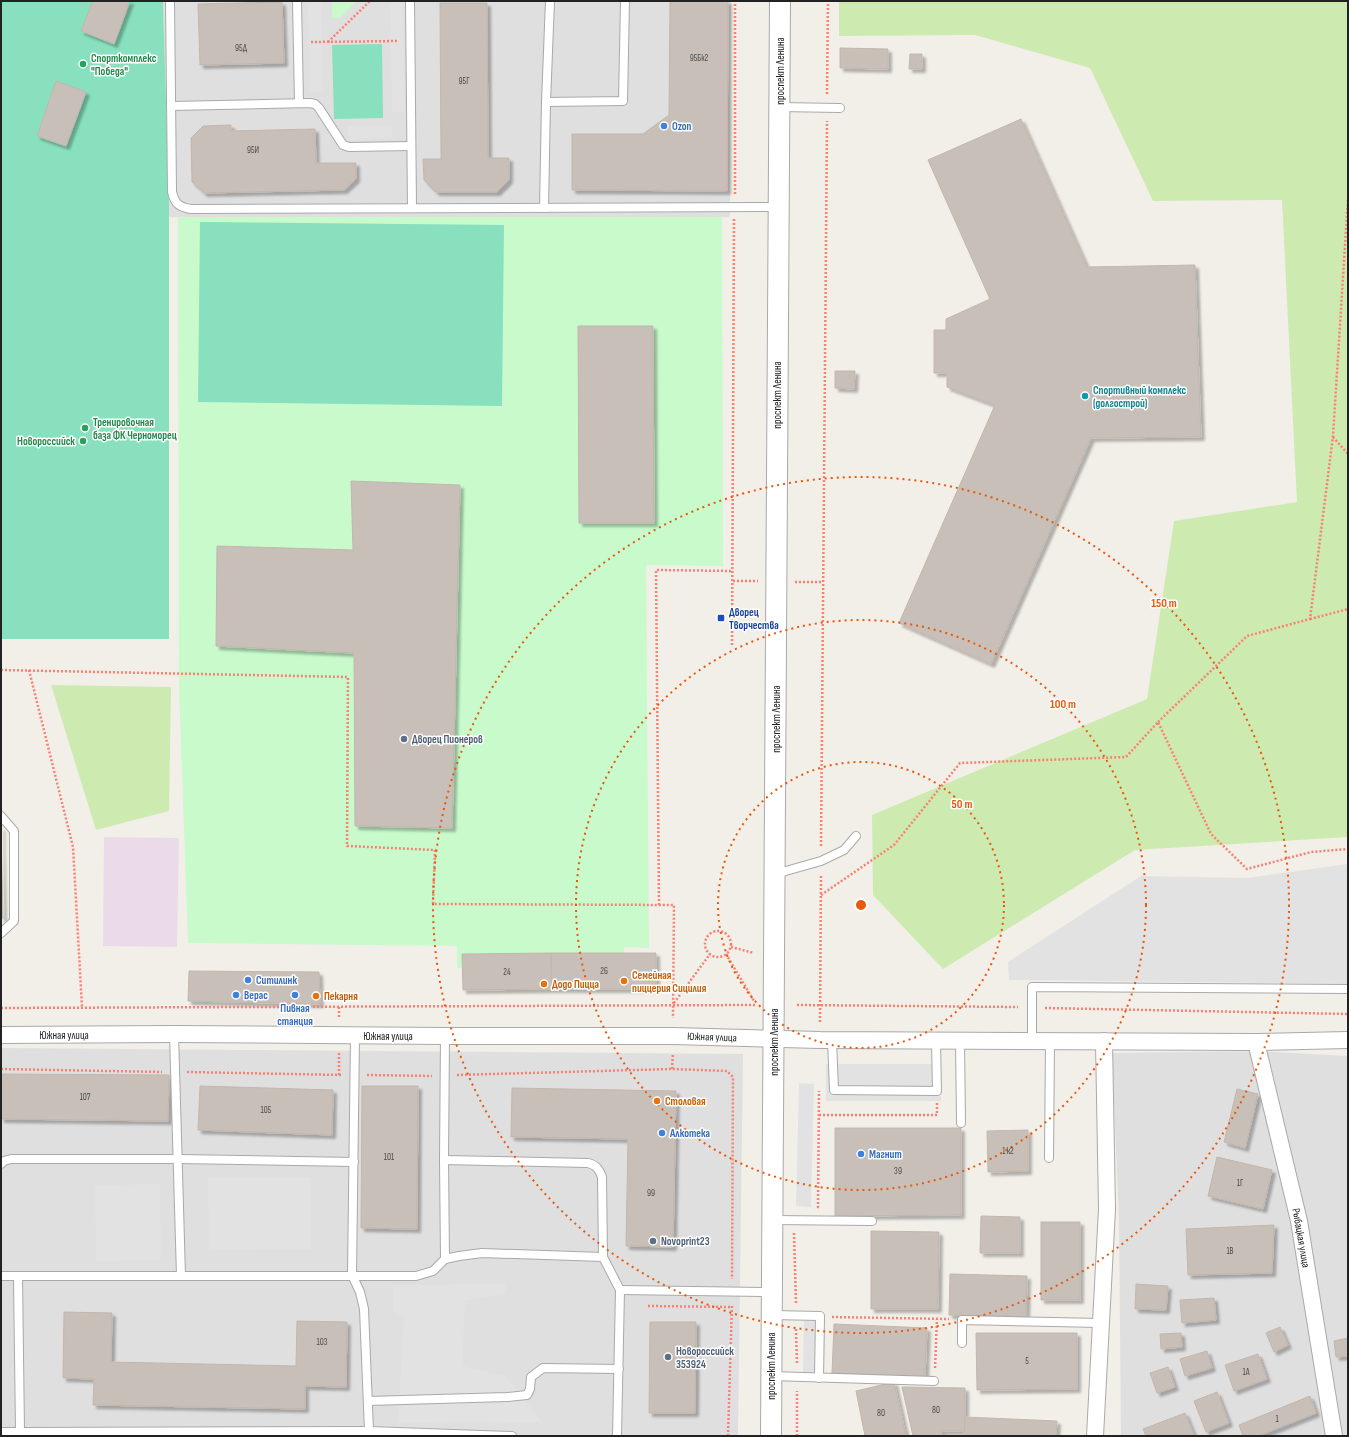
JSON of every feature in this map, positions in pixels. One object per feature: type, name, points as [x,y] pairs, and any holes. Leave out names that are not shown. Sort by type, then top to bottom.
[{"type":"street","name":"проспект Ленина","points":[[771,1436],[780,1]]},
{"type":"street","name":"Южная улица","points":[[1,1035],[174,1034],[355,1036],[673,1036],[936,1041],[1256,1042],[1348,1040]]},
{"type":"street","points":[[1095,1436],[1107,1209],[1104,1041]]},
{"type":"street","name":"Рыбацкая улица","points":[[1256,1042],[1299,1221],[1334,1436]]},
{"type":"lane","points":[[170,1],[172,192],[174,200],[182,207],[191,209],[779,207]]},
{"type":"lane","points":[[297,1],[299,103]]},
{"type":"lane","points":[[410,1],[412,208]]},
{"type":"lane","points":[[544,208],[550,1]]},
{"type":"lane","points":[[546,102],[623,100],[625,1]]},
{"type":"lane","points":[[171,106],[299,103],[315,104],[342,145],[349,147],[412,146]]},
{"type":"lane","points":[[779,107],[840,108]]},
{"type":"lane","points":[[1,816],[14,831],[14,921],[1,933]]},
{"type":"lane","points":[[775,874],[821,861],[844,850],[856,836]]},
{"type":"lane","points":[[1032,1041],[1032,987],[1348,989]]},
{"type":"lane","points":[[174,1034],[181,1276]]},
{"type":"lane","points":[[355,1036],[352,1275],[360,1292],[364,1309],[369,1431]]},
{"type":"lane","points":[[445,1036],[445,1259]]},
{"type":"lane","points":[[832,1040],[834,1090],[937,1091],[936,1041]]},
{"type":"lane","points":[[960,1040],[961,1123]]},
{"type":"lane","points":[[1049,1158],[1050,1041]]},
{"type":"lane","points":[[1,1164],[4,1161],[11,1159],[178,1159],[354,1162]]},
{"type":"lane","points":[[444,1160],[588,1163],[595,1165],[600,1170],[602,1177],[603,1257],[620,1290],[618,1436]]},
{"type":"lane","points":[[772,1220],[872,1221]]},
{"type":"lane","points":[[1,1276],[416,1276],[433,1271],[445,1259],[482,1253],[603,1257]]},
{"type":"lane","points":[[18,1277],[20,1432]]},
{"type":"lane","points":[[620,1290],[772,1292]]},
{"type":"lane","points":[[772,1315],[820,1316],[819,1378]]},
{"type":"lane","points":[[962,1343],[962,1320],[1101,1323]]},
{"type":"lane","points":[[368,1401],[520,1396],[527,1395],[530,1389],[531,1377],[543,1368],[619,1369]]},
{"type":"lane","points":[[771,1376],[934,1381]]},
{"type":"lane","points":[[1,1432],[369,1431],[512,1436]]},
{"type":"path","points":[[328,42],[370,1]]},
{"type":"path","points":[[732,645],[736,1]]},
{"type":"path","points":[[820,1005],[828,1]]},
{"type":"path","points":[[298,42],[411,40]]},
{"type":"path","points":[[1310,620],[1333,436],[1348,198]]},
{"type":"path","points":[[1333,436],[1348,454]]},
{"type":"path","points":[[659,905],[656,570],[733,571]]},
{"type":"path","points":[[820,896],[894,845],[960,763],[1126,757],[1158,722],[1247,636],[1310,620],[1348,608]]},
{"type":"path","points":[[1,670],[348,677],[347,846],[435,850],[433,904],[674,905],[673,1004]]},
{"type":"path","points":[[29,670],[73,847],[82,1007]]},
{"type":"path","points":[[1158,722],[1211,834],[1247,869],[1311,852],[1348,849]]},
{"type":"path","points":[[721,931],[725,933],[730,939],[731,947],[726,954],[718,957],[710,954],[706,942],[709,935],[713,932],[721,931]]},
{"type":"path","points":[[731,947],[754,953]]},
{"type":"path","points":[[673,1004],[710,954]]},
{"type":"path","points":[[1,1008],[673,1004],[756,1005],[726,954]]},
{"type":"path","points":[[797,1005],[1348,1014]]},
{"type":"path","points":[[1,1069],[445,1076],[672,1069],[727,1071],[733,1077],[732,1291]]},
{"type":"path","points":[[819,1110],[818,1207],[823,1207]]},
{"type":"path","points":[[819,1115],[937,1115]]},
{"type":"path","points":[[794,1220],[797,1436]]},
{"type":"path","points":[[620,1305],[731,1307],[728,1436]]},
{"type":"path","points":[[820,1316],[962,1320]]},
{"type":"path","points":[[934,1381],[937,1319]]},
{"type":"shaded area","points":[[163,1],[731,1],[730,217],[169,217]]},
{"type":"shaded area","points":[[308,1],[321,1],[323,91],[310,92]]},
{"type":"shaded area","points":[[390,1],[402,1],[405,112],[392,112]]},
{"type":"shaded area","points":[[392,125],[392,138],[348,139],[348,126]]},
{"type":"shaded area","points":[[104,837],[179,838],[177,947],[103,946]]},
{"type":"shaded area","points":[[1348,864],[1348,984],[1009,980],[1008,962],[1141,876],[1247,878]]},
{"type":"shaded area","points":[[1,1048],[743,1054],[738,1436],[1,1436]]},
{"type":"shaded area","points":[[1256,1051],[1348,1056],[1348,1436],[1121,1436],[1119,1221],[1112,1053]]},
{"type":"shaded area","points":[[826,1064],[941,1064],[941,1101],[826,1101]]},
{"type":"shaded area","points":[[799,1083],[814,1084],[811,1207],[796,1206]]},
{"type":"shaded area","points":[[310,1177],[311,1249],[209,1250],[208,1178]]},
{"type":"shaded area","points":[[160,1184],[161,1260],[96,1261],[95,1185]]},
{"type":"shaded area","points":[[505,1284],[506,1293],[465,1301],[462,1366],[505,1376],[543,1423],[470,1421],[398,1423],[404,1317],[393,1311],[393,1285]]},
{"type":"shaded area","points":[[804,1320],[825,1320],[824,1374],[803,1373]]},
{"type":"green space","name":"Тренировочная база ФК Черноморец","points":[[1,1],[163,1],[169,203],[169,639],[1,639]]},
{"type":"green space","points":[[332,1],[357,1],[340,18],[332,18]]},
{"type":"green space","points":[[839,1],[1348,1],[1348,837],[1135,850],[943,969],[873,895],[872,815],[1147,699],[1174,521],[1297,502],[1282,200],[1153,201],[1090,68],[975,35],[839,36]]},
{"type":"green space","points":[[382,44],[383,118],[334,119],[332,45]]},
{"type":"green space","points":[[178,217],[722,217],[723,566],[646,565],[649,948],[624,947],[624,967],[457,968],[457,946],[188,943],[179,686]]},
{"type":"green space","points":[[200,222],[504,225],[502,406],[198,402]]},
{"type":"green space","points":[[51,685],[171,687],[169,811],[96,830]]},
{"type":"building","points":[[93,1],[130,1],[114,44],[81,31]]},
{"type":"building","points":[[670,1],[728,1],[727,191],[572,190],[572,134],[643,134],[669,115]]},
{"type":"building","points":[[282,2],[284,63],[200,65],[198,4]]},
{"type":"building","points":[[440,3],[487,3],[488,158],[509,158],[509,180],[497,192],[436,192],[424,180],[423,159],[441,159]]},
{"type":"building","points":[[840,48],[888,49],[888,69],[840,68]]},
{"type":"building","points":[[910,54],[922,54],[922,69],[909,69]]},
{"type":"building","points":[[56,81],[86,92],[66,146],[37,136]]},
{"type":"building","name":"Спортивный комплекс (долгострой)","points":[[1021,119],[1087,267],[1195,265],[1201,437],[1091,438],[991,664],[899,623],[995,405],[947,387],[947,373],[934,373],[934,330],[946,330],[946,319],[990,299],[928,160]]},
{"type":"building","points":[[231,125],[231,131],[315,129],[316,163],[356,163],[356,179],[344,190],[204,193],[192,182],[191,138],[203,126]]},
{"type":"building","points":[[578,326],[653,326],[654,523],[579,523]]},
{"type":"building","points":[[835,371],[855,371],[854,389],[835,388]]},
{"type":"building","name":"Дворец Пионеров","points":[[351,481],[460,485],[452,828],[355,826],[354,653],[216,646],[217,546],[353,550]]},
{"type":"building","points":[[1,827],[3,918],[1,918]]},
{"type":"building","points":[[551,953],[552,989],[463,990],[462,954]]},
{"type":"building","points":[[551,953],[656,953],[656,989],[552,989]]},
{"type":"building","points":[[189,971],[319,972],[320,1004],[188,1001]]},
{"type":"building","points":[[1,1074],[169,1075],[168,1121],[1,1119]]},
{"type":"building","points":[[200,1086],[333,1090],[332,1135],[198,1130]]},
{"type":"building","points":[[362,1086],[418,1086],[417,1229],[361,1228]]},
{"type":"building","points":[[512,1088],[676,1091],[673,1247],[626,1246],[628,1139],[511,1137]]},
{"type":"building","points":[[1237,1089],[1258,1094],[1245,1148],[1224,1142]]},
{"type":"building","points":[[835,1128],[961,1128],[961,1215],[835,1216]]},
{"type":"building","points":[[1028,1130],[1028,1171],[988,1172],[987,1131]]},
{"type":"building","points":[[1217,1157],[1272,1170],[1263,1209],[1208,1196]]},
{"type":"building","points":[[981,1216],[1020,1217],[1020,1253],[980,1253]]},
{"type":"building","points":[[1041,1222],[1080,1222],[1080,1300],[1041,1300]]},
{"type":"building","points":[[1274,1225],[1272,1273],[1188,1275],[1186,1229]]},
{"type":"building","points":[[871,1231],[939,1232],[938,1309],[871,1309]]},
{"type":"building","points":[[950,1274],[1027,1276],[1026,1317],[949,1315]]},
{"type":"building","points":[[1136,1284],[1168,1286],[1166,1310],[1135,1309]]},
{"type":"building","points":[[1214,1298],[1216,1320],[1182,1323],[1180,1300]]},
{"type":"building","points":[[64,1312],[112,1313],[111,1362],[296,1366],[297,1321],[347,1322],[346,1387],[305,1386],[305,1409],[93,1405],[94,1379],[63,1378]]},
{"type":"building","points":[[650,1322],[696,1322],[695,1413],[649,1413]]},
{"type":"building","points":[[834,1324],[927,1328],[925,1377],[832,1373]]},
{"type":"building","points":[[1280,1327],[1288,1345],[1274,1352],[1266,1333]]},
{"type":"building","points":[[976,1333],[1077,1333],[1077,1389],[977,1390]]},
{"type":"building","points":[[1181,1333],[1182,1347],[1161,1349],[1160,1334]]},
{"type":"building","points":[[1348,1338],[1348,1356],[1336,1357],[1334,1341]]},
{"type":"building","points":[[1207,1351],[1212,1368],[1185,1376],[1180,1359]]},
{"type":"building","points":[[1258,1354],[1267,1379],[1234,1391],[1225,1365]]},
{"type":"building","points":[[1168,1367],[1175,1387],[1157,1393],[1150,1373]]},
{"type":"building","points":[[894,1382],[906,1436],[865,1436],[856,1391]]},
{"type":"building","points":[[902,1387],[965,1388],[965,1431],[941,1431],[941,1436],[913,1436]]},
{"type":"building","points":[[1217,1392],[1229,1423],[1206,1432],[1194,1401]]},
{"type":"building","points":[[1310,1396],[1316,1413],[1258,1436],[1243,1436],[1239,1425]]},
{"type":"building","points":[[1185,1413],[1194,1435],[1146,1436],[1143,1429]]},
{"type":"building","points":[[965,1417],[1057,1421],[1056,1436],[964,1436]]},
{"type":"place","name":"Спорткомплекс \"Победа\"","points":[[83,64]]},
{"type":"place","name":"Ozon","points":[[664,126]]},
{"type":"place","name":"Спортивный комплекс (долгострой)","points":[[1085,396]]},
{"type":"place","name":"Тренировочная база ФК Черноморец","points":[[85,428]]},
{"type":"place","name":"Новороссийск","points":[[83,441]]},
{"type":"place","name":"Дворец Творчества","points":[[721,618]]},
{"type":"place","name":"Дворец Пионеров","points":[[404,739]]},
{"type":"place","name":"Ситилинк","points":[[248,980]]},
{"type":"place","name":"Семейная пиццерия Сицилия","points":[[624,981]]},
{"type":"place","name":"Додо Пицца","points":[[544,984]]},
{"type":"place","name":"Верас","points":[[236,995]]},
{"type":"place","name":"Пивная станция","points":[[295,995]]},
{"type":"place","name":"Пекарня","points":[[316,996]]},
{"type":"place","name":"Столовая","points":[[657,1101]]},
{"type":"place","name":"Алкотека","points":[[662,1133]]},
{"type":"place","name":"Магнит","points":[[861,1154]]},
{"type":"place","name":"Novoprint23","points":[[653,1241]]},
{"type":"place","name":"Новороссийск 353924","points":[[668,1357]]}]
